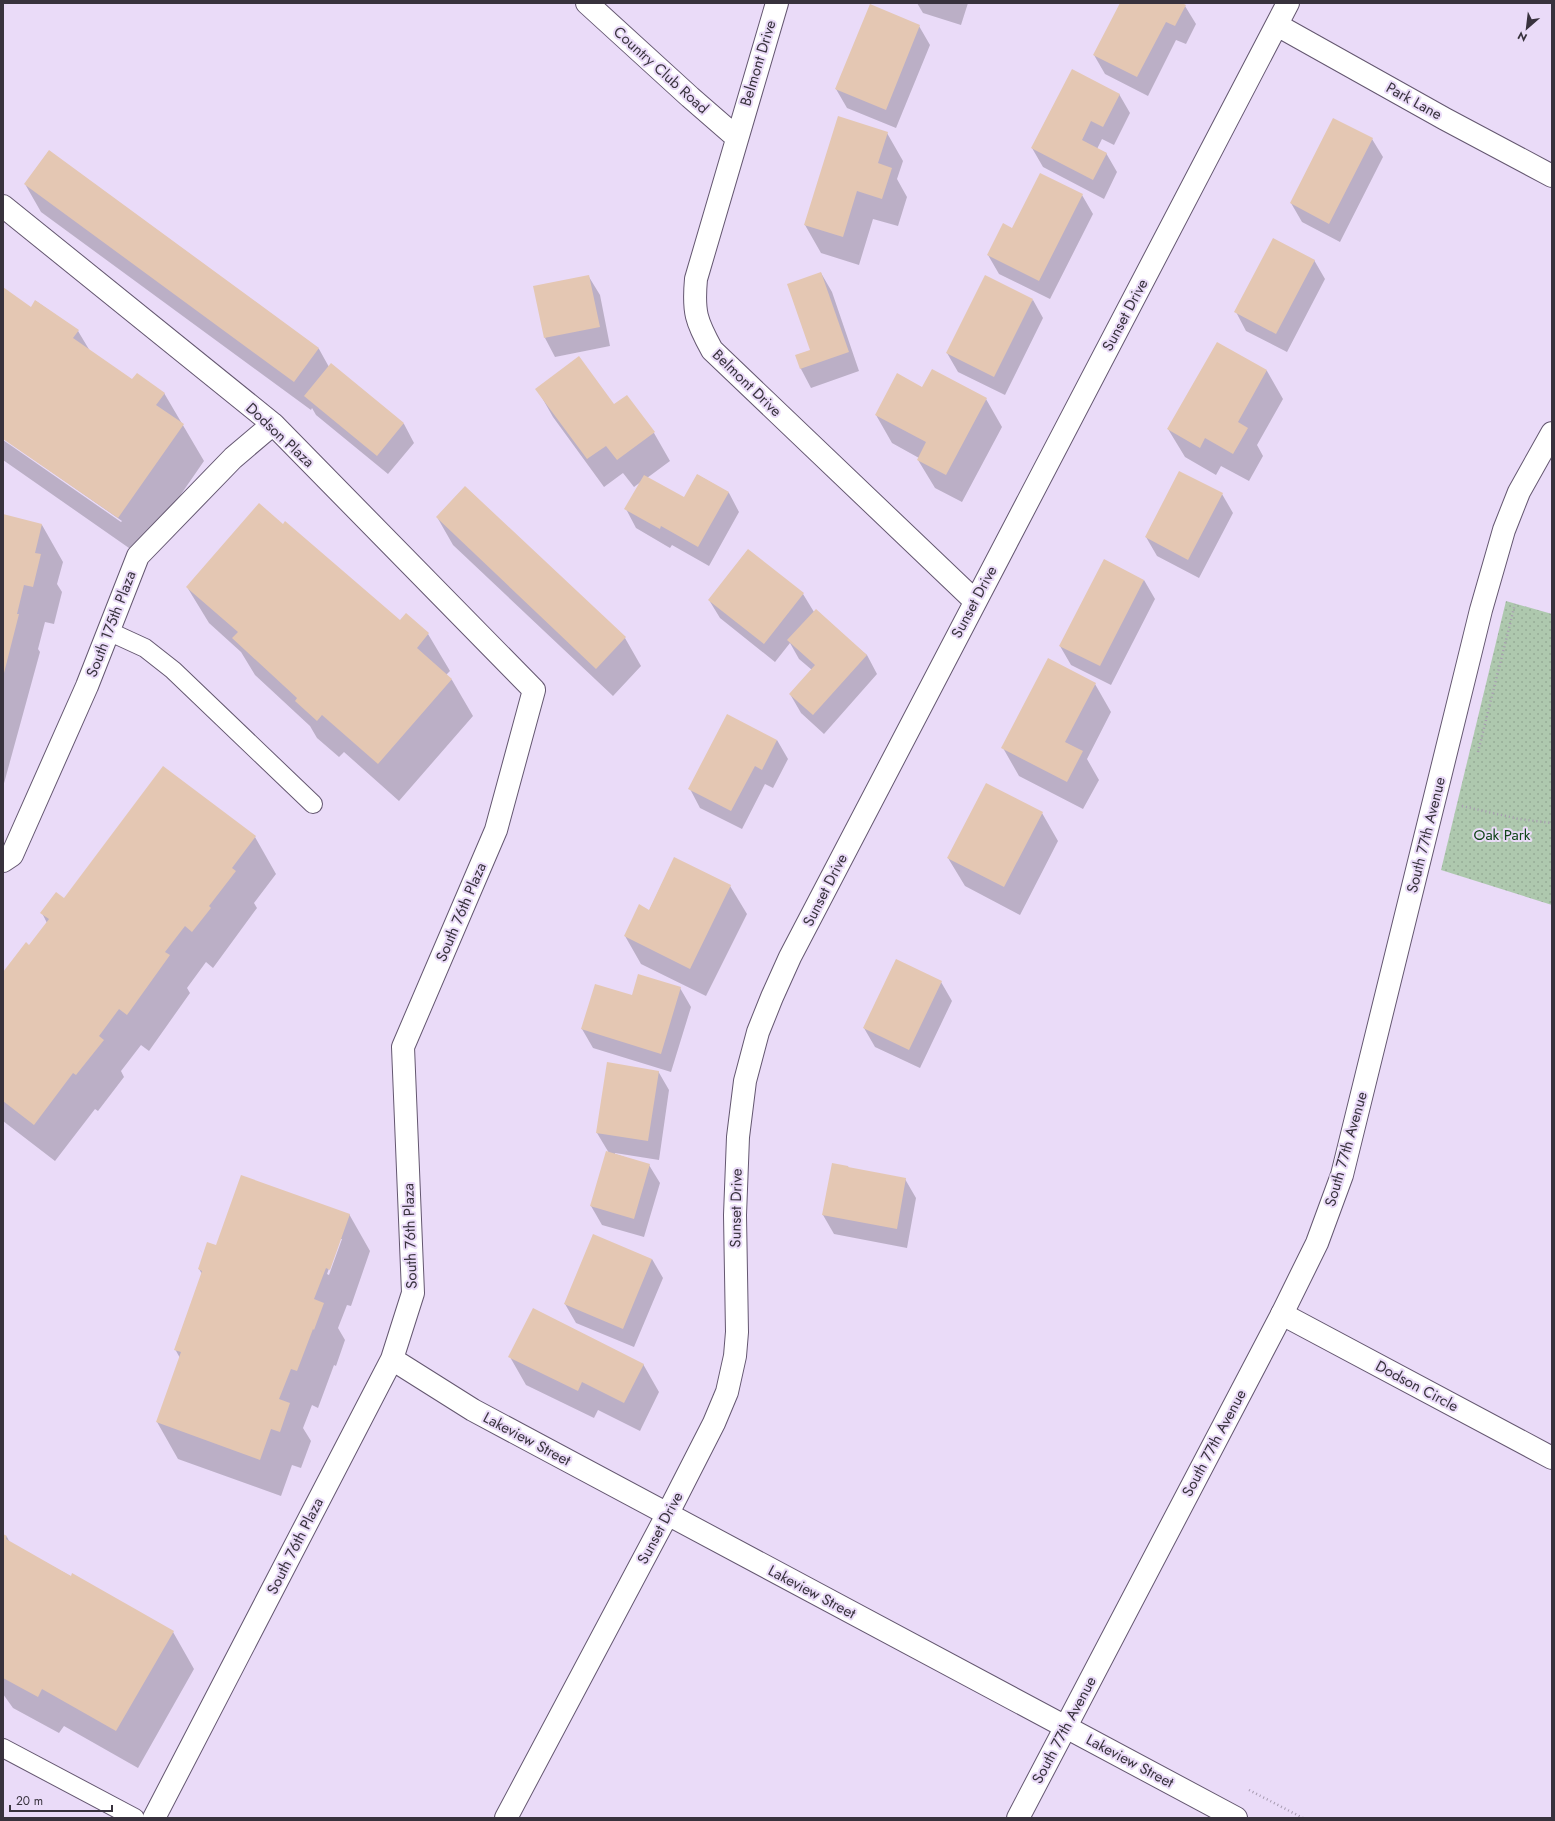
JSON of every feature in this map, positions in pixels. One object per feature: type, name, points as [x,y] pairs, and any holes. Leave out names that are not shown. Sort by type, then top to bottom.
[{"type":"street","name":"Country Club Road","points":[[587,3],[690,98],[736,137]]},
{"type":"street","name":"Belmont Drive","points":[[777,3],[736,137],[696,278],[694,304],[699,328],[712,350],[975,601]]},
{"type":"street","name":"Sunset Drive","points":[[506,1818],[667,1515],[714,1424],[727,1392],[735,1356],[737,1332],[735,1215],[738,1137],[745,1081],[758,1032],[772,997],[790,957],[1288,3]]},
{"type":"street","name":"Park Lane","points":[[1277,25],[1445,119],[1552,176]]},
{"type":"street","name":"Dodson Plaza","points":[[3,206],[273,424],[534,690]]},
{"type":"street","name":"South 175th Plaza","points":[[3,861],[12,856],[87,686],[138,556],[233,458],[273,424]]},
{"type":"street","name":"South 77th Avenue","points":[[1018,1818],[1282,1314],[1317,1243],[1342,1175],[1481,610],[1504,530],[1519,492],[1552,433]]},
{"type":"street","name":"South 76th Plaza","points":[[154,1818],[392,1359],[413,1293],[403,1047],[496,830],[534,690]]},
{"type":"street","name":"Dodson Circle","points":[[1282,1314],[1552,1458]]},
{"type":"street","name":"Lakeview Street","points":[[392,1359],[473,1410],[1236,1818]]},
{"type":"lane","points":[[108,631],[145,648],[173,670],[313,804]]},
{"type":"lane","points":[[3,1748],[135,1818]]},
{"type":"path","points":[[1457,805],[1519,819],[1552,823]]},
{"type":"green space","name":"Oak Park","points":[[1506,601],[1552,614],[1552,905],[1441,870]]},
{"type":"building","points":[[1120,3],[1182,3],[1186,5],[1175,26],[1166,22],[1137,77],[1093,55]]},
{"type":"building","points":[[870,4],[920,25],[886,110],[835,89]]},
{"type":"building","points":[[1072,69],[1120,94],[1103,127],[1091,121],[1082,140],[1107,153],[1093,180],[1031,148]]},
{"type":"building","points":[[838,116],[888,132],[878,163],[892,168],[882,199],[857,191],[843,237],[804,225]]},
{"type":"building","points":[[1333,118],[1373,138],[1329,224],[1290,203]]},
{"type":"building","points":[[49,150],[319,348],[294,382],[24,184]]},
{"type":"building","points":[[1040,173],[1083,194],[1039,281],[987,255],[1003,223],[1012,228]]},
{"type":"building","points":[[1273,238],[1315,260],[1276,334],[1234,312]]},
{"type":"building","points":[[821,272],[849,352],[800,369],[795,355],[810,350],[787,284]]},
{"type":"building","points":[[589,275],[600,327],[544,338],[533,286]]},
{"type":"building","points":[[985,275],[1033,299],[994,377],[946,353]]},
{"type":"building","points":[[3,287],[31,307],[35,300],[79,330],[73,338],[132,379],[137,373],[165,393],[156,405],[184,424],[118,518],[3,439]]},
{"type":"building","points":[[1217,342],[1267,370],[1238,422],[1248,428],[1233,454],[1205,438],[1200,448],[1167,429]]},
{"type":"building","points":[[579,356],[614,404],[627,395],[655,432],[617,460],[606,446],[587,459],[535,389]]},
{"type":"building","points":[[331,363],[404,423],[377,456],[304,396]]},
{"type":"building","points":[[932,369],[987,398],[946,475],[917,460],[926,442],[875,415],[897,373],[922,387]]},
{"type":"building","points":[[1179,471],[1223,493],[1188,560],[1145,537]]},
{"type":"building","points":[[697,474],[729,492],[698,547],[661,526],[660,529],[624,509],[644,475],[684,497]]},
{"type":"building","points":[[465,486],[626,637],[596,669],[436,517]]},
{"type":"building","points":[[259,503],[283,524],[285,521],[400,620],[406,613],[429,633],[417,648],[452,679],[378,764],[322,715],[317,721],[295,701],[297,698],[232,638],[238,632],[186,587]]},
{"type":"building","points":[[3,514],[42,524],[35,553],[41,554],[33,587],[24,585],[17,614],[19,614],[4,673]]},
{"type":"building","points":[[748,549],[804,593],[764,644],[708,600]]},
{"type":"building","points":[[1104,559],[1144,580],[1100,666],[1059,646]]},
{"type":"building","points":[[816,609],[867,655],[813,715],[789,694],[815,665],[787,640]]},
{"type":"building","points":[[1048,658],[1096,683],[1065,742],[1083,751],[1067,782],[1001,748]]},
{"type":"building","points":[[727,714],[777,740],[762,770],[755,766],[731,811],[688,789]]},
{"type":"building","points":[[163,766],[256,836],[232,868],[236,871],[209,906],[211,908],[192,932],[185,926],[165,952],[170,955],[127,1015],[119,1009],[99,1036],[104,1040],[76,1075],[73,1073],[34,1125],[3,1101],[3,972],[26,942],[29,945],[49,919],[40,913],[56,892],[64,898]]},
{"type":"building","points":[[986,783],[1043,812],[1004,887],[947,858]]},
{"type":"building","points":[[674,857],[731,885],[690,969],[624,936],[639,904],[649,910]]},
{"type":"building","points":[[896,959],[942,981],[909,1050],[863,1028]]},
{"type":"building","points":[[638,974],[681,987],[661,1054],[581,1029],[595,984],[632,995]]},
{"type":"building","points":[[607,1062],[659,1071],[648,1141],[596,1133]]},
{"type":"building","points":[[606,1151],[650,1164],[634,1219],[590,1206]]},
{"type":"building","points":[[832,1163],[906,1178],[897,1229],[822,1215]]},
{"type":"building","points":[[241,1175],[350,1214],[330,1270],[326,1268],[314,1299],[324,1303],[314,1330],[313,1329],[297,1371],[291,1369],[279,1399],[290,1403],[280,1432],[271,1429],[260,1460],[156,1422],[181,1352],[174,1350],[202,1271],[198,1269],[207,1242],[216,1245]]},
{"type":"building","points":[[593,1234],[652,1259],[623,1329],[564,1304]]},
{"type":"building","points":[[533,1308],[644,1364],[624,1403],[582,1382],[578,1391],[508,1357]]},
{"type":"building","points":[[3,1534],[7,1536],[6,1539],[71,1576],[72,1573],[174,1631],[116,1731],[42,1689],[38,1697],[3,1678]]}]
